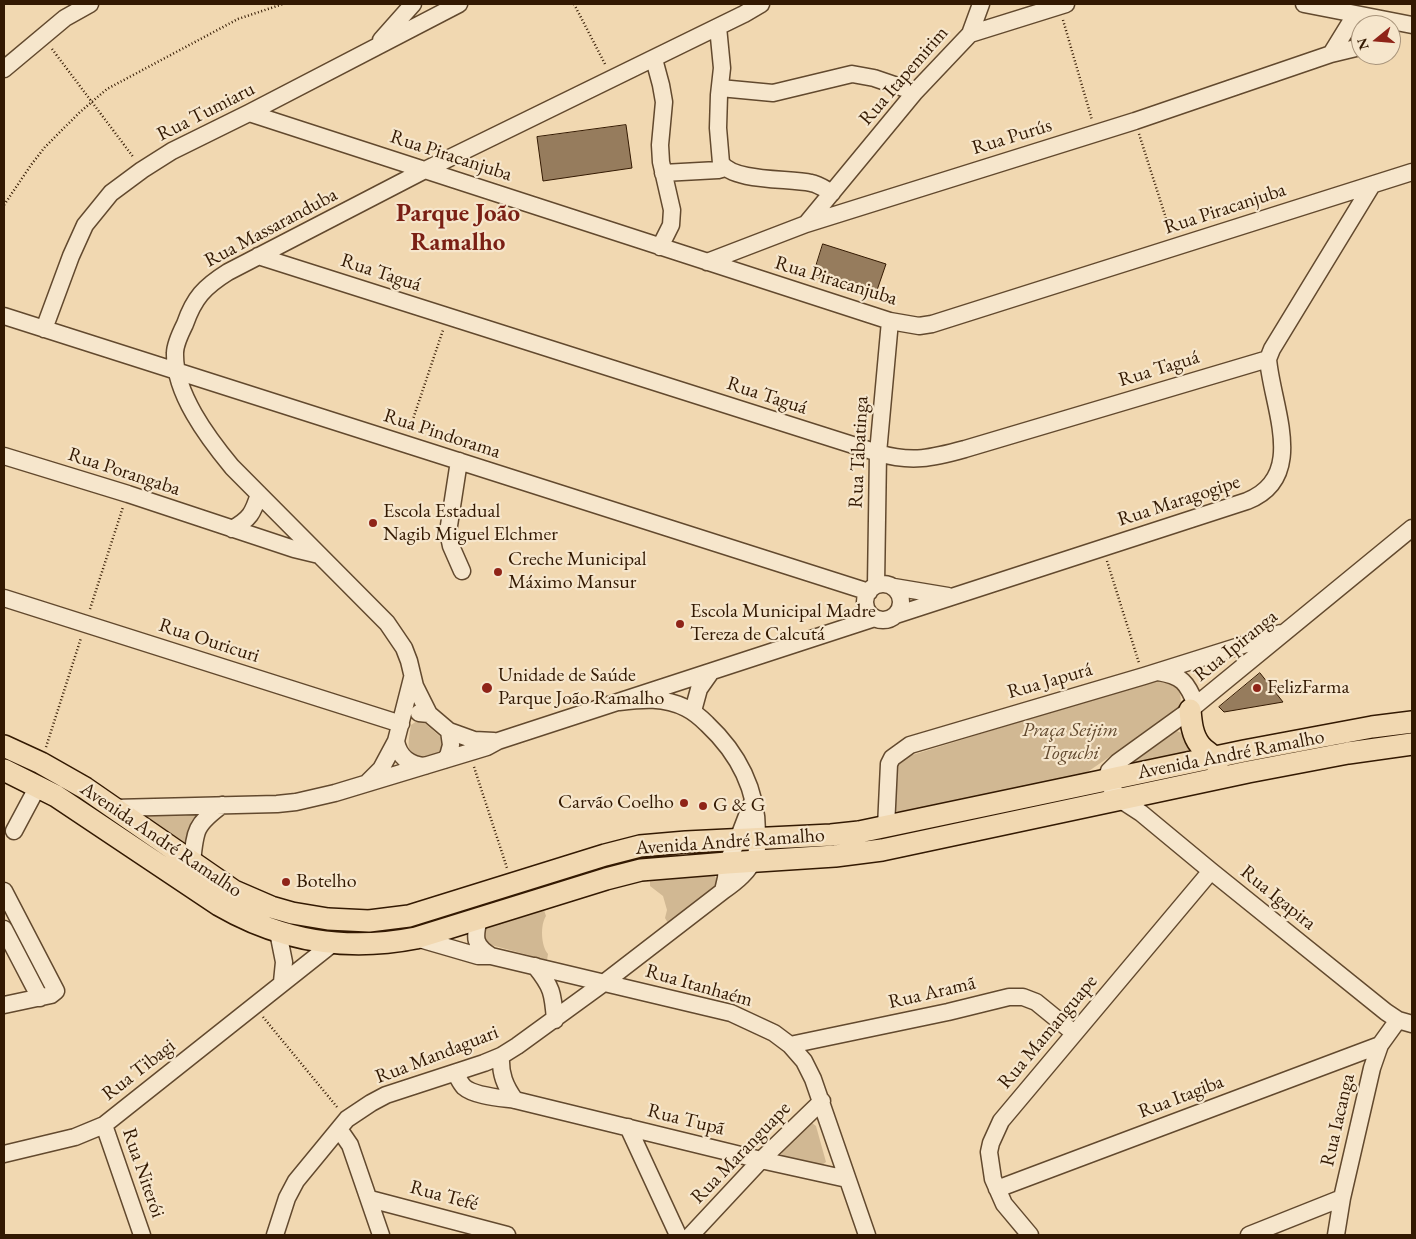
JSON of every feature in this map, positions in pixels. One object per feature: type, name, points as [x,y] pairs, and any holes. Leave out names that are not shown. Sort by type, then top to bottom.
[{"type":"main road","points":[[1193,708],[1195,737],[1200,746],[1216,758],[1219,773],[1217,780]]},
{"type":"main road","name":"Avenida André Ramalho","points":[[4,746],[63,775],[234,891],[271,907],[292,913],[328,919],[369,921],[409,916],[612,852],[653,844],[831,835],[886,827],[1216,758],[1372,727],[1412,722]]},
{"type":"main road","name":"Avenida André Ramalho","points":[[4,770],[38,786],[77,809],[219,905],[248,921],[278,932],[332,944],[367,945],[416,938],[606,879],[654,868],[857,854],[882,850],[1348,753],[1412,744]]},
{"type":"main road","points":[[653,844],[654,868]]},
{"type":"main road","points":[[278,932],[292,913]]},
{"type":"main road","points":[[328,919],[332,929],[332,944]]},
{"type":"street","points":[[4,70],[65,18],[90,4]]},
{"type":"street","points":[[375,47],[413,4]]},
{"type":"street","name":"Rua Tumiaru","points":[[44,329],[71,256],[85,225],[111,193],[142,170],[172,152],[249,114],[459,4]]},
{"type":"street","name":"Rua Massaranduba","points":[[429,714],[419,696],[404,648],[396,634],[232,467],[215,447],[192,408],[176,371],[174,350],[191,307],[199,294],[212,282],[258,256],[425,170],[654,59],[761,4]]},
{"type":"street","points":[[970,34],[980,4]]},
{"type":"street","points":[[1304,4],[1355,15]]},
{"type":"street","name":"Rua Itapemirim","points":[[806,224],[915,92],[970,34],[1062,5]]},
{"type":"street","points":[[1331,54],[1351,22]]},
{"type":"street","points":[[718,27],[722,68],[718,128],[721,163],[724,168],[733,172],[759,177],[813,183],[832,193]]},
{"type":"street","name":"Rua Purús","points":[[707,262],[806,224],[1135,121],[1331,54],[1351,49]]},
{"type":"street","points":[[654,59],[662,85],[664,102],[660,162],[672,210],[672,219],[660,247]]},
{"type":"street","points":[[720,88],[773,93],[852,74],[882,80],[915,92]]},
{"type":"street","name":"Rua Piracanjuba","points":[[249,114],[890,321],[919,326],[932,324],[1412,172]]},
{"type":"street","points":[[663,173],[718,170],[724,168]]},
{"type":"street","points":[[1268,359],[1272,349],[1372,185]]},
{"type":"street","name":"Rua Taguá","points":[[258,256],[878,453],[909,460],[934,457],[1268,359]]},
{"type":"street","name":"Rua Pindorama","points":[[4,316],[459,461],[871,600]]},
{"type":"street","name":"Rua Tabatinga","points":[[871,600],[878,453],[890,321]]},
{"type":"street","name":"Rua Maragogipe","points":[[896,615],[950,596],[1247,502],[1263,494],[1278,476],[1283,445],[1268,359]]},
{"type":"street","name":"Rua Porangaba","points":[[4,456],[320,556]]},
{"type":"street","points":[[459,461],[448,532],[451,546],[462,571]]},
{"type":"street","points":[[232,529],[246,520],[254,511],[259,494]]},
{"type":"street","name":"Rua Ipiranga","points":[[1106,781],[1109,771],[1118,762],[1193,708],[1412,528]]},
{"type":"street","points":[[114,808],[277,804],[315,798],[487,747],[498,741],[850,627],[882,584],[894,587],[898,592],[901,604],[896,615],[885,620],[871,600]]},
{"type":"street","name":"Rua Maragogipe","points":[[894,587],[950,596]]},
{"type":"street","name":"Rua Ouricuri","points":[[4,598],[401,722]]},
{"type":"street","name":"Rua Japurá","points":[[886,827],[889,764],[892,758],[910,745],[1151,674],[1290,630]]},
{"type":"street","points":[[693,711],[699,689],[711,672]]},
{"type":"street","points":[[1151,674],[1172,674],[1180,678],[1189,688],[1193,708]]},
{"type":"street","points":[[368,782],[381,769],[396,741],[413,676]]},
{"type":"street","points":[[619,702],[657,699],[671,702],[693,711],[714,730],[740,765],[753,800],[757,821],[748,839],[727,862],[726,878],[722,891]]},
{"type":"street","points":[[401,722],[416,713],[429,714],[449,731],[474,740],[498,741]]},
{"type":"street","points":[[444,760],[448,756],[452,745],[449,731]]},
{"type":"street","points":[[396,741],[397,748],[404,758],[416,765],[425,766]]},
{"type":"street","points":[[1106,781],[1121,800]]},
{"type":"street","points":[[14,831],[38,786]]},
{"type":"street","name":"Rua Igapira","points":[[1121,800],[1141,813],[1211,871],[1405,1022]]},
{"type":"street","points":[[192,862],[195,834],[202,820],[222,805]]},
{"type":"street","points":[[748,839],[758,849],[753,861]]},
{"type":"street","name":"Rua Mandaguari","points":[[275,1235],[287,1198],[296,1181],[343,1124],[370,1103],[386,1095],[501,1056],[555,1020],[722,891],[739,880],[753,861]]},
{"type":"street","name":"Rua Mamanguape","points":[[1030,1235],[1004,1204],[993,1179],[989,1152],[995,1132],[1001,1121],[1211,871]]},
{"type":"street","points":[[4,892],[56,991],[40,998],[4,1005]]},
{"type":"street","points":[[479,919],[476,938],[481,948],[491,956]]},
{"type":"street","points":[[4,928],[40,998]]},
{"type":"street","points":[[278,932],[284,962],[282,982]]},
{"type":"street","name":"Rua Itanhaém","points":[[416,938],[478,956],[491,956],[536,966],[731,1013],[774,1033],[790,1045],[804,1061],[822,1101],[866,1235]]},
{"type":"street","name":"Rua Tibagi","points":[[4,1154],[75,1137],[104,1125],[332,944]]},
{"type":"street","points":[[536,966],[552,992],[555,1020]]},
{"type":"street","name":"Rua Aramã","points":[[790,1045],[948,1012],[1009,997],[1036,1002],[1074,1033]]},
{"type":"street","name":"Rua Iacanga","points":[[1336,1235],[1342,1198],[1372,1068],[1380,1045],[1405,1022]]},
{"type":"street","name":"Rua Itagiba","points":[[997,1189],[1380,1045]]},
{"type":"street","points":[[501,1056],[500,1069],[503,1079],[515,1100]]},
{"type":"street","name":"Rua Tupã","points":[[455,1073],[463,1086],[470,1091],[515,1100],[761,1160],[847,1178]]},
{"type":"street","name":"Rua Maranguape","points":[[691,1235],[761,1160],[822,1101]]},
{"type":"street","points":[[343,1124],[381,1235]]},
{"type":"street","name":"Rua Niterói","points":[[104,1125],[142,1235]]},
{"type":"street","points":[[628,1127],[678,1235]]},
{"type":"street","points":[[1249,1235],[1342,1198]]},
{"type":"street","name":"Rua Tefé","points":[[370,1199],[508,1235]]},
{"type":"path","points":[[4,205],[30,165],[45,147],[92,101],[122,81],[238,20],[283,4]]},
{"type":"path","points":[[574,4],[613,79]]},
{"type":"path","points":[[1062,5],[1096,133]]},
{"type":"path","points":[[42,36],[142,170]]},
{"type":"path","points":[[1135,121],[1176,247]]},
{"type":"path","points":[[404,444],[447,316]]},
{"type":"path","points":[[1103,548],[1151,674]]},
{"type":"path","points":[[469,752],[512,884]]},
{"type":"path","points":[[254,1006],[343,1124]]},
{"type":"green space","name":"Praça Seijim Toguchi","points":[[1161,678],[1178,689],[1181,698],[1179,709],[1083,775],[900,813],[896,811],[894,805],[897,764],[906,757]]},
{"type":"green space","points":[[417,721],[422,721],[443,739],[445,742],[441,752],[422,757],[412,755],[409,751],[409,736],[411,725]]},
{"type":"green space","points":[[1177,731],[1184,734],[1191,749],[1190,752],[1125,765],[1172,733]]},
{"type":"green space","points":[[142,814],[197,814],[198,815],[185,845]]},
{"type":"green space","points":[[711,872],[717,880],[716,886],[668,923],[665,918],[667,910],[663,896],[650,886],[650,877]]},
{"type":"green space","points":[[543,907],[546,916],[542,935],[548,954],[547,960],[485,942],[483,931],[487,926]]},
{"type":"green space","points":[[812,1123],[816,1126],[826,1162],[822,1165],[781,1156],[782,1152],[808,1124]]},
{"type":"building","points":[[626,125],[632,168],[543,181],[537,137]]},
{"type":"building","points":[[823,244],[886,264],[875,296],[813,276]]},
{"type":"building","name":"FelizFarma","points":[[1260,673],[1283,702],[1224,712],[1219,707]]},
{"type":"place","name":"Escola Estadual Nagib Miguel Elchmer","points":[[373,523]]},
{"type":"place","name":"Creche Municipal Máximo Mansur","points":[[498,572]]},
{"type":"place","name":"Escola Municipal Madre Tereza de Calcutá","points":[[680,624]]},
{"type":"place","name":"Unidade de Saúde Parque João Ramalho","points":[[487,688]]},
{"type":"place","name":"FelizFarma","points":[[1257,688]]},
{"type":"place","name":"Carvão Coelho","points":[[684,803]]},
{"type":"place","name":"G & G","points":[[703,806]]},
{"type":"place","name":"Botelho","points":[[286,882]]},
{"type":"district","name":"Parque João Ramalho","points":[[458,228]]}]
